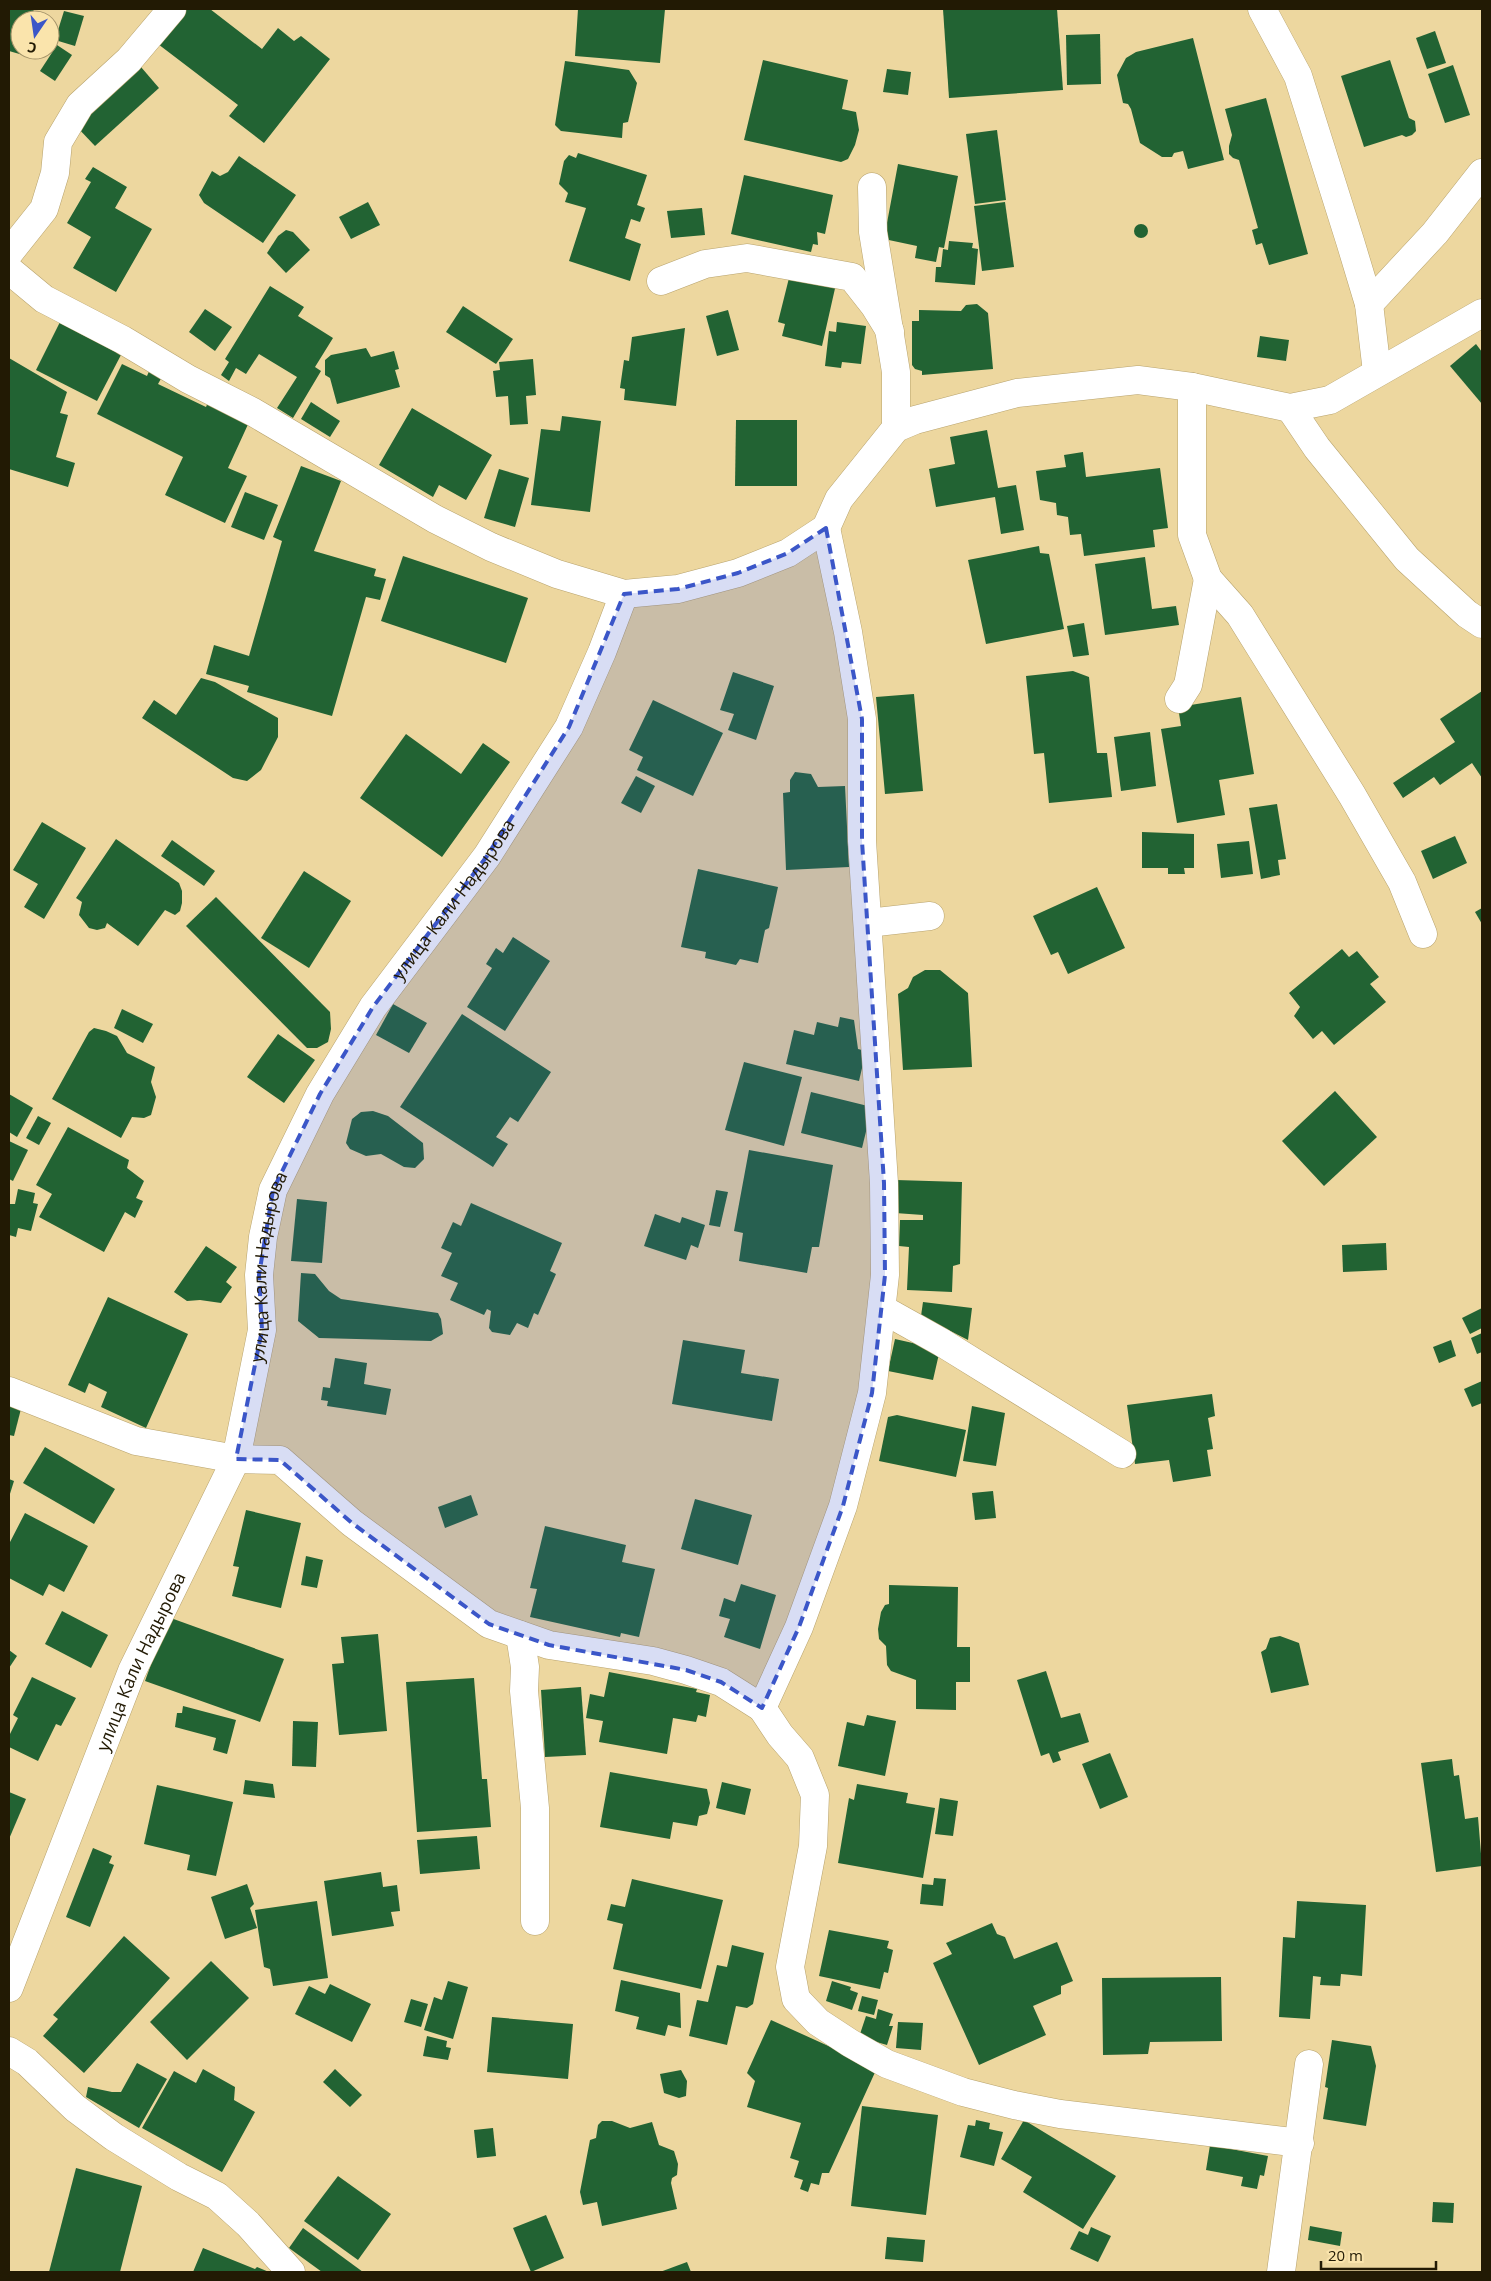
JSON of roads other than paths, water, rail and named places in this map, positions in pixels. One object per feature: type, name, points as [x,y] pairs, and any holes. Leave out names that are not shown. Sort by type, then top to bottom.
[{"type":"street","points":[[9,253],[44,208],[55,173],[58,142],[80,105],[129,60],[172,9]]},
{"type":"street","points":[[1246,9],[1267,18],[1298,76],[1368,304],[1377,372]]},
{"type":"street","points":[[1368,304],[1435,233],[1482,173]]},
{"type":"street","points":[[872,187],[873,232],[896,372],[896,428]]},
{"type":"street","points":[[661,281],[705,264],[747,258],[852,276],[874,305],[890,331]]},
{"type":"street","points":[[9,270],[44,298],[123,340],[188,379],[253,412],[435,519],[491,547],[548,570],[624,594],[678,589],[738,573],[788,553],[826,528],[839,499],[896,428],[915,420],[1018,393],[1138,380],[1192,386],[1290,408],[1330,400],[1482,313]]},
{"type":"street","points":[[1192,386],[1192,535],[1208,579],[1240,615],[1352,795],[1402,882],[1423,934]]},
{"type":"street","points":[[1290,408],[1316,448],[1407,559],[1467,614],[1482,624]]},
{"type":"street","points":[[762,1708],[800,1627],[843,1506],[872,1393],[885,1275],[884,1183],[862,841],[862,719],[848,632],[826,528]]},
{"type":"street","points":[[1179,699],[1188,685],[1208,579]]},
{"type":"street","name":"улица Кали Надырова","points":[[9,1988],[132,1671],[236,1460],[262,1330],[259,1275],[263,1237],[273,1190],[320,1094],[373,1007],[487,856],[569,727],[602,652],[624,594]]},
{"type":"street","points":[[868,923],[930,916]]},
{"type":"street","points":[[882,1309],[941,1342],[1122,1454]]},
{"type":"street","points":[[9,1391],[136,1441],[236,1460],[280,1460],[352,1523],[489,1624],[549,1645],[653,1661],[686,1670],[721,1682],[762,1708],[780,1735],[800,1758],[816,1795],[813,1846],[790,1967],[796,1999],[818,2022],[887,2064],[963,2092],[1014,2106],[1060,2114],[1300,2143]]},
{"type":"street","points":[[520,1634],[525,1667],[524,1691],[535,1808],[535,1921]]},
{"type":"street","points":[[9,2052],[27,2062],[75,2108],[114,2137],[179,2177],[217,2196],[248,2224],[291,2272]]},
{"type":"street","points":[[1281,2272],[1300,2143],[1309,2064]]}]
